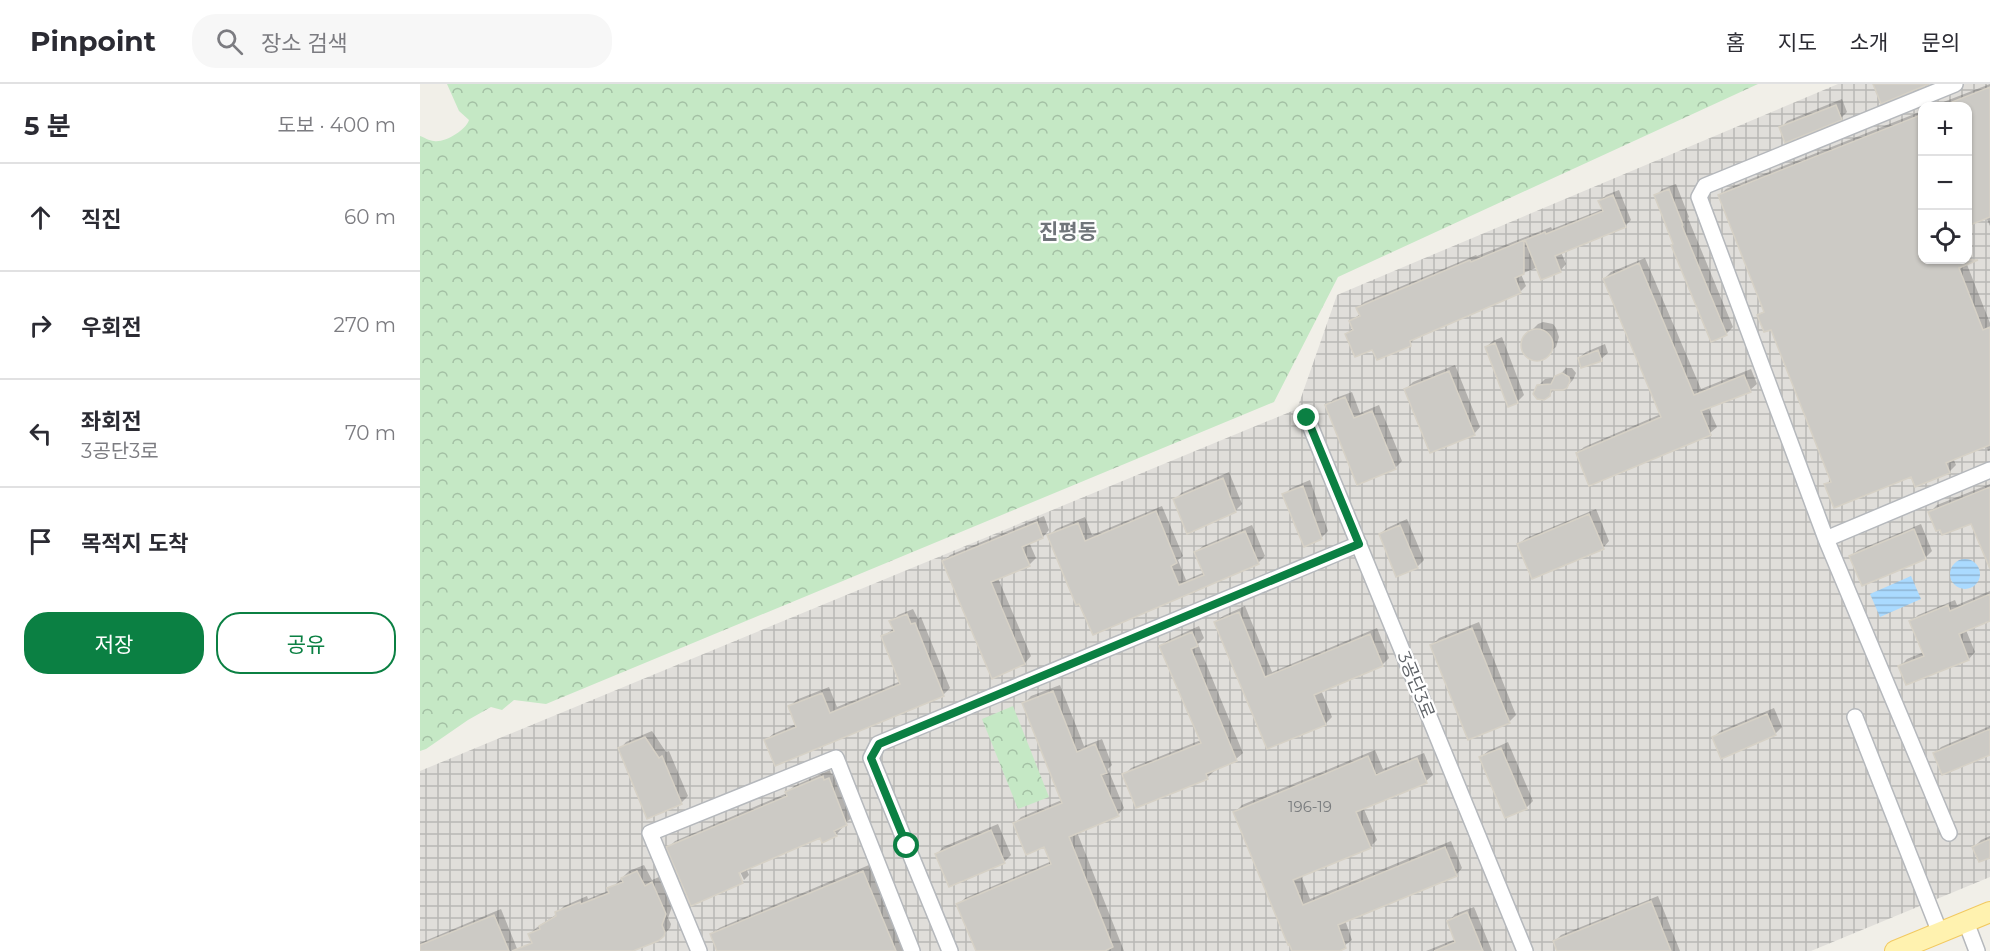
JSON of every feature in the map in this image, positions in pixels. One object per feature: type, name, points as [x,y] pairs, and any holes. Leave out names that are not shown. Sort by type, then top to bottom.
[{"type":"main road","points":[[1895,951],[1990,912]]},
{"type":"street","points":[[1949,833],[1826,539],[1699,197],[1705,186],[1955,84]]},
{"type":"street","name":"3공단3로","points":[[1307,418],[1525,951]]},
{"type":"street","points":[[1826,539],[1990,471]]},
{"type":"street","points":[[950,951],[871,758],[879,744],[1359,544]]},
{"type":"street","points":[[1855,717],[1940,933]]},
{"type":"street","points":[[699,951],[650,834],[836,758],[912,951]]},
{"type":"street","points":[[1966,922],[1977,951]]},
{"type":"shaded area","points":[[1838,84],[1990,84],[1990,877],[1811,951],[420,951],[420,771],[1297,409],[1337,295]]},
{"type":"green space","points":[[447,84],[1758,84],[1338,277],[1274,402],[546,704],[514,700],[502,710],[491,707],[420,751],[420,136],[432,141],[444,140],[460,132],[467,124],[469,120],[459,111]]},
{"type":"green space","points":[[1013,706],[1049,797],[1018,809],[982,719]]},
{"type":"water","points":[[1965,559],[1976,563],[1980,574],[1976,585],[1965,589],[1954,585],[1950,574],[1954,563]]},
{"type":"water","points":[[1911,576],[1921,599],[1880,617],[1870,594]]},
{"type":"building","points":[[1873,84],[1929,84],[1881,104]]},
{"type":"building","points":[[1990,87],[1990,217],[1972,224],[1972,102],[1952,102]]},
{"type":"building","points":[[1836,105],[1842,120],[1785,143],[1779,127]]},
{"type":"building","points":[[1918,116],[1918,264],[1968,264],[1959,268],[1983,330],[1990,327],[1990,445],[1946,463],[1950,473],[1915,487],[1911,477],[1834,508],[1824,484],[1831,482],[1771,330],[1764,332],[1757,315],[1764,312],[1718,195]]},
{"type":"building","points":[[1669,189],[1727,335],[1711,342],[1671,245],[1673,244],[1654,195]]},
{"type":"building","points":[[1613,195],[1626,227],[1555,256],[1561,272],[1541,280],[1525,240],[1603,211],[1598,201]]},
{"type":"building","points":[[1524,240],[1524,274],[1515,278],[1521,293],[1410,341],[1411,346],[1377,360],[1372,350],[1355,357],[1345,334],[1353,330],[1349,321],[1360,316],[1356,308]]},
{"type":"building","points":[[1639,263],[1694,395],[1744,375],[1751,392],[1701,411],[1711,435],[1589,486],[1576,453],[1661,417],[1603,279]]},
{"type":"building","points":[[1537,329],[1548,334],[1553,345],[1548,356],[1537,361],[1526,356],[1521,345],[1526,334]]},
{"type":"building","points":[[1495,343],[1518,403],[1508,407],[1485,347]]},
{"type":"building","points":[[1598,350],[1602,361],[1581,368],[1578,358]]},
{"type":"building","points":[[1449,371],[1475,435],[1430,453],[1404,389]]},
{"type":"building","points":[[1562,373],[1569,377],[1567,388],[1551,390],[1550,396],[1544,400],[1537,399],[1533,394],[1537,385],[1551,384],[1555,376]]},
{"type":"building","points":[[1345,397],[1354,418],[1372,411],[1396,469],[1357,485],[1325,405]]},
{"type":"building","points":[[1223,478],[1236,512],[1187,534],[1173,499]]},
{"type":"building","points":[[1303,486],[1322,539],[1304,547],[1282,494]]},
{"type":"building","points":[[1990,487],[1990,569],[1971,524],[1942,535],[1940,530],[1936,531],[1928,512]]},
{"type":"building","points":[[1156,511],[1177,563],[1171,566],[1179,585],[1204,575],[1194,552],[1245,531],[1259,564],[1093,635],[1079,604],[1076,605],[1047,535],[1078,523],[1085,541]]},
{"type":"building","points":[[1589,514],[1604,549],[1532,579],[1517,544]]},
{"type":"building","points":[[1037,522],[1043,538],[1022,547],[1030,566],[991,582],[1025,664],[992,679],[942,561]]},
{"type":"building","points":[[1400,525],[1418,568],[1396,577],[1379,534]]},
{"type":"building","points":[[1914,529],[1926,559],[1862,586],[1849,556]]},
{"type":"building","points":[[1990,594],[1990,621],[1959,634],[1969,660],[1906,685],[1898,666],[1924,656],[1909,621],[1948,605],[1950,611]]},
{"type":"building","points":[[1239,612],[1265,677],[1370,634],[1383,666],[1314,695],[1326,725],[1267,749],[1214,622]]},
{"type":"building","points":[[907,614],[911,624],[915,623],[944,696],[775,766],[764,740],[796,727],[788,706],[822,693],[830,713],[900,684],[881,636],[894,631],[889,621]]},
{"type":"building","points":[[1472,628],[1510,723],[1468,740],[1430,645]]},
{"type":"building","points":[[1192,632],[1198,646],[1191,649],[1237,761],[1206,774],[1208,779],[1136,808],[1122,774],[1201,743],[1159,646]]},
{"type":"building","points":[[1053,691],[1077,752],[1095,744],[1107,773],[1101,775],[1119,816],[1069,837],[1113,947],[1105,951],[976,951],[956,904],[1051,864],[1044,847],[1026,855],[1013,823],[1062,803],[1022,703]]},
{"type":"building","points":[[1767,714],[1776,735],[1721,759],[1712,737]]},
{"type":"building","points":[[1990,729],[1990,755],[1942,775],[1933,753]]},
{"type":"building","points":[[645,737],[659,758],[662,756],[682,804],[647,819],[618,748]]},
{"type":"building","points":[[1501,748],[1527,809],[1505,818],[1479,757]]},
{"type":"building","points":[[1368,756],[1376,775],[1417,758],[1427,783],[1356,812],[1371,848],[1293,880],[1303,905],[1445,847],[1457,876],[1338,925],[1346,948],[1340,951],[1292,951],[1233,812]]},
{"type":"building","points":[[823,776],[824,780],[829,778],[847,825],[834,831],[837,836],[822,843],[820,838],[739,873],[743,883],[691,906],[666,847],[787,796],[785,792]]},
{"type":"building","points":[[991,830],[1005,863],[949,887],[935,854]]},
{"type":"building","points":[[1990,839],[1990,858],[1979,862],[1972,847]]},
{"type":"building","points":[[637,871],[645,886],[652,882],[666,914],[662,925],[664,936],[658,941],[633,951],[512,951],[532,943],[528,934],[540,929],[539,926],[556,916],[555,912],[609,893],[607,888],[623,882],[621,878]]},
{"type":"building","points":[[863,871],[896,951],[717,951],[710,934]]},
{"type":"building","points":[[1651,901],[1671,951],[1557,951],[1553,941]]},
{"type":"building","points":[[1467,912],[1483,951],[1434,951],[1455,942],[1447,921]]},
{"type":"building","points":[[494,915],[509,951],[420,951],[420,945]]},
{"type":"district","name":"진평동","points":[[1068,231]]},
{"type":"route","points":[[907,846],[871,758],[879,744],[1359,544],[1307,418]]}]
